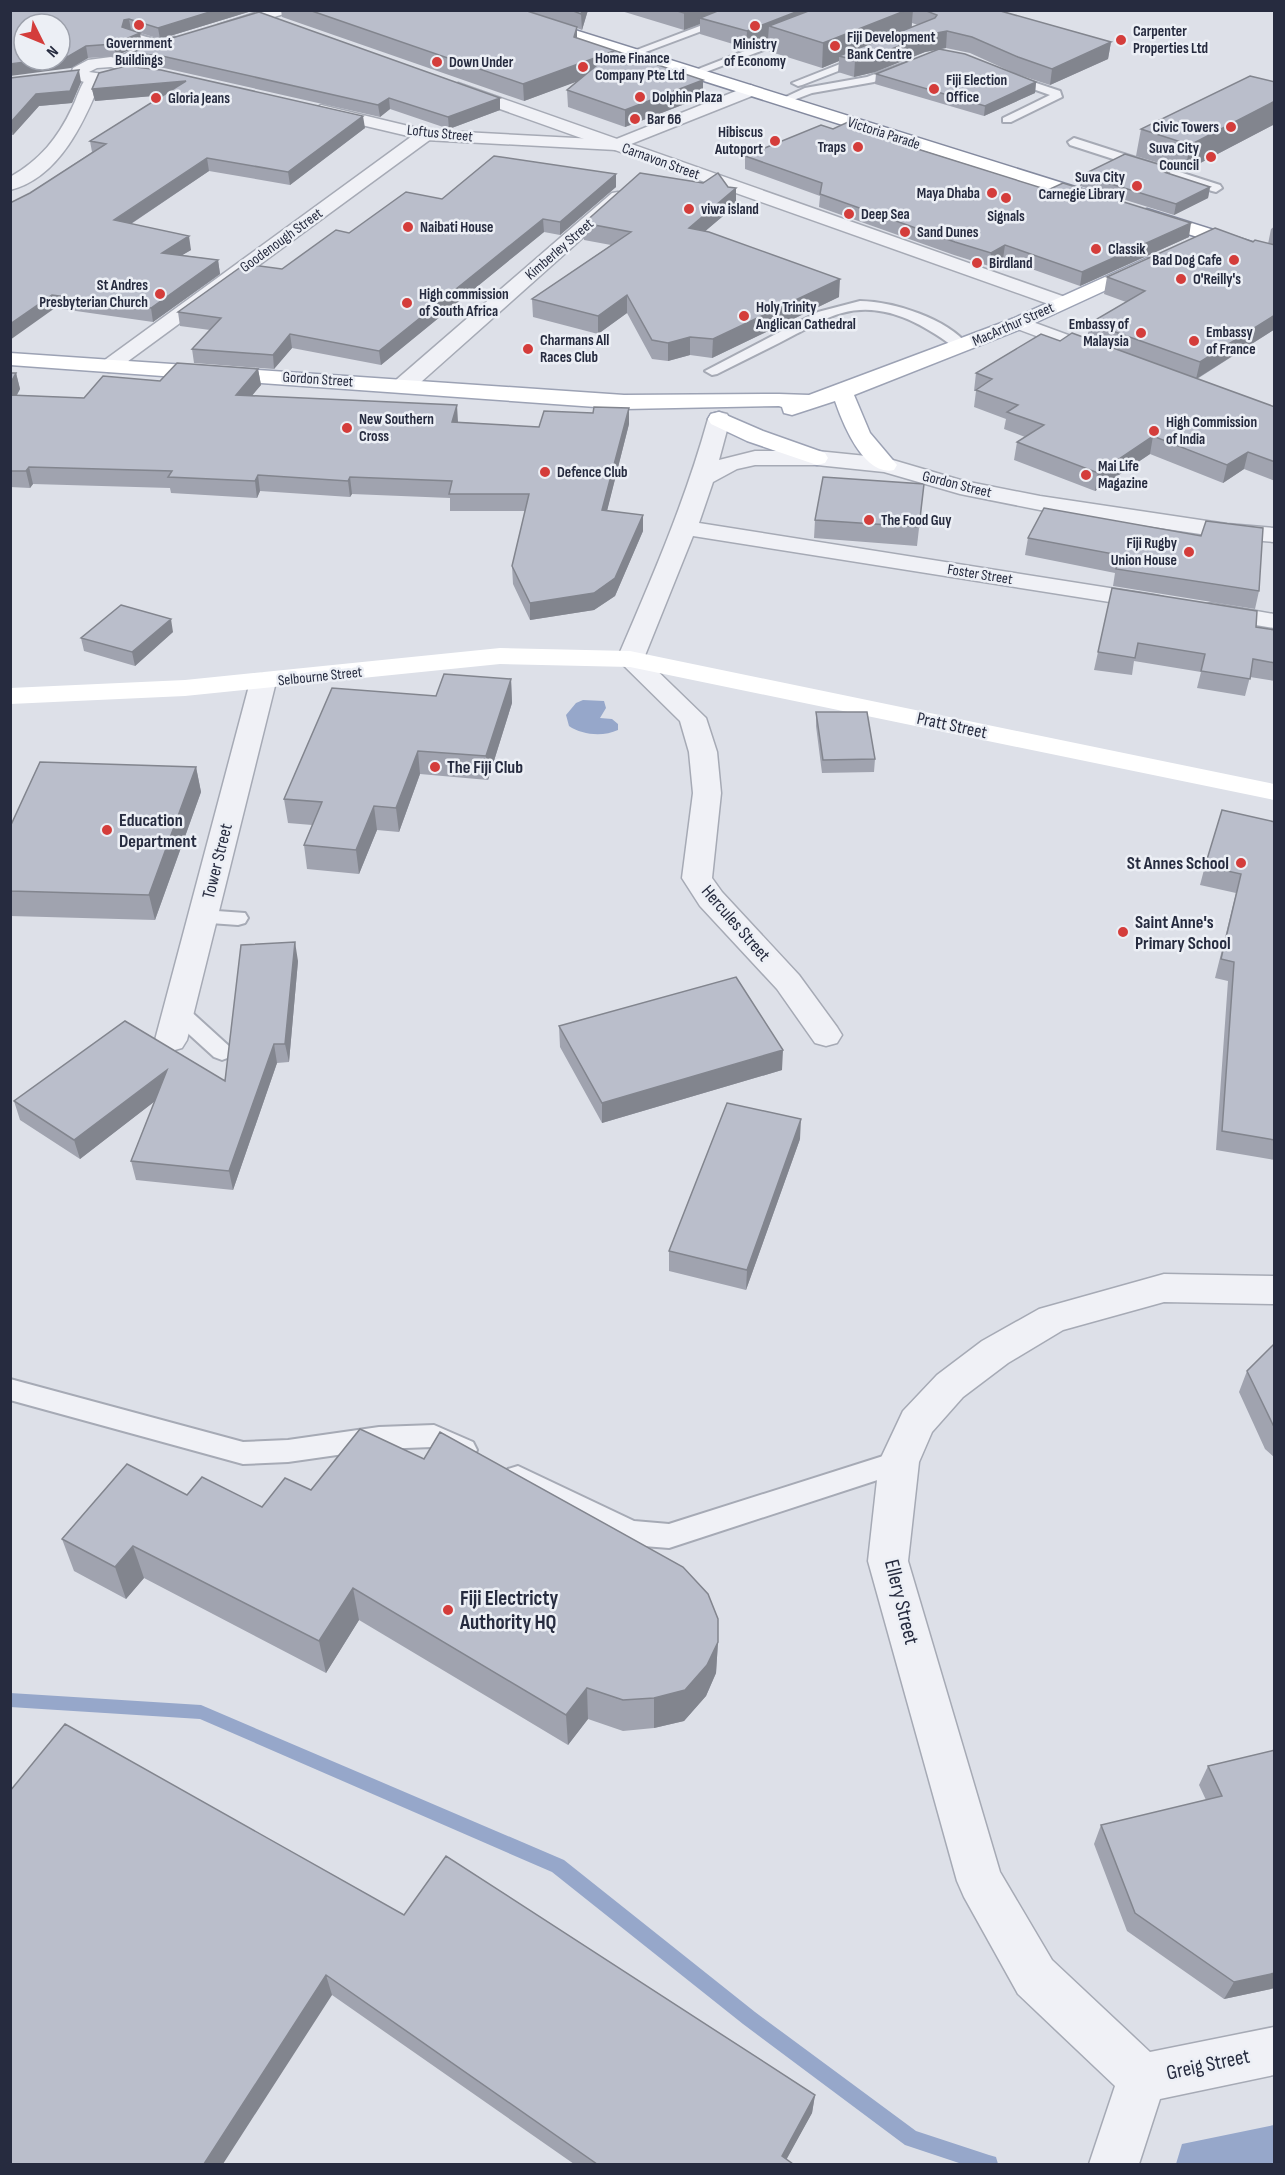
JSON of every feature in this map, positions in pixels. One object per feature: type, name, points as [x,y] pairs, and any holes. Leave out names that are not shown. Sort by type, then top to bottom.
[{"type":"main road","name":"Victoria Parade","points":[[494,10],[1110,204]]},
{"type":"main road","points":[[1132,211],[1275,255]]},
{"type":"main road","name":"MacArthur Street","points":[[624,402],[654,411],[720,419],[769,416],[842,392],[1019,324],[1061,302],[1211,235]]},
{"type":"main road","name":"Gordon Street","points":[[10,359],[624,402]]},
{"type":"main road","points":[[842,392],[851,410],[856,428],[867,446],[886,465]]},
{"type":"main road","name":"MacArthur Street","points":[[624,402],[779,400],[811,402]]},
{"type":"main road","points":[[720,419],[754,436],[817,458]]},
{"type":"main road","name":"Selbourne Street","points":[[10,696],[263,682],[500,656],[630,659]]},
{"type":"main road","name":"Pratt Street","points":[[630,659],[1275,792]]},
{"type":"street","points":[[206,33],[262,17],[283,18]]},
{"type":"street","points":[[122,67],[162,45],[184,39]]},
{"type":"street","points":[[10,185],[40,166],[62,139],[84,102],[86,76],[82,68],[94,63],[144,72]]},
{"type":"street","points":[[59,76],[86,76]]},
{"type":"street","name":"Carnavon Street","points":[[439,81],[1061,302]]},
{"type":"street","name":"Loftus Street","points":[[308,107],[425,135],[616,145],[758,93]]},
{"type":"street","name":"Goodenough Street","points":[[108,366],[425,135]]},
{"type":"street","name":"Kimberley Street","points":[[404,385],[660,161]]},
{"type":"street","points":[[1019,324],[1119,360]]},
{"type":"street","points":[[630,659],[685,528],[703,478],[720,419]]},
{"type":"street","name":"Gordon Street","points":[[703,478],[729,464],[755,458],[817,458],[886,465],[960,487],[1040,503],[1170,523],[1275,535]]},
{"type":"street","name":"Foster Street","points":[[685,528],[1275,621]]},
{"type":"street","name":"Hercules Street","points":[[630,659],[693,718],[703,752],[707,793],[697,878],[711,899],[788,982],[826,1035]]},
{"type":"street","name":"Tower Street","points":[[175,1026],[263,682]]},
{"type":"street","name":"Ellery Street","points":[[1142,2078],[1035,1977],[980,1881],[888,1561],[899,1462],[916,1422],[950,1386],[995,1352],[1052,1319],[1164,1288],[1275,1290]]},
{"type":"street","name":"Greig Street","points":[[1142,2078],[1275,2051]]},
{"type":"street","points":[[1114,2164],[1142,2078]]},
{"type":"lane","points":[[631,54],[753,10]]},
{"type":"lane","points":[[694,73],[812,28]]},
{"type":"lane","points":[[130,35],[162,45]]},
{"type":"lane","points":[[758,93],[881,51]]},
{"type":"lane","points":[[783,100],[809,90],[870,80],[914,62]]},
{"type":"lane","points":[[994,70],[1056,93],[1056,97],[1006,120]]},
{"type":"lane","points":[[1074,142],[1216,188]]},
{"type":"lane","points":[[712,371],[822,315],[845,307],[868,305],[902,311],[934,325],[962,346]]},
{"type":"lane","points":[[203,917],[238,918]]},
{"type":"lane","points":[[175,1026],[222,1052]]},
{"type":"lane","points":[[10,1389],[243,1454],[288,1451],[379,1438],[434,1436],[631,1533],[669,1536],[899,1462]]},
{"type":"water","points":[[583,700],[604,701],[606,708],[600,718],[612,719],[618,724],[618,730],[606,734],[593,734],[569,726],[566,715],[576,703]]},
{"type":"water","points":[[1274,2125],[1274,2164],[1176,2164],[1182,2144]]},
{"type":"building","points":[[10,10],[216,10],[158,28],[129,19],[124,20],[122,27],[140,33],[114,44],[86,46],[72,54],[72,12],[12,12],[12,64],[10,64]]},
{"type":"building","points":[[309,10],[524,10],[577,27],[574,37],[703,80],[625,110],[567,90],[614,51],[523,84]]},
{"type":"building","points":[[674,10],[692,10],[684,13]]},
{"type":"building","points":[[720,10],[801,10],[747,31],[700,18]]},
{"type":"building","points":[[811,10],[907,10],[823,43],[769,26]]},
{"type":"building","points":[[924,10],[997,10],[1111,42],[1052,69],[972,37],[947,31],[926,35],[877,55],[855,60],[839,56],[935,18],[937,15]]},
{"type":"building","points":[[259,12],[500,98],[448,117],[389,98],[378,105],[162,56],[131,53],[152,44]]},
{"type":"building","points":[[939,49],[965,54],[1036,82],[985,106],[876,74]]},
{"type":"building","points":[[126,66],[161,70],[363,116],[288,172],[207,158],[114,220],[189,236],[162,253],[218,260],[151,308],[52,295],[10,324],[10,203],[30,193],[106,144],[90,141],[186,81],[92,89],[99,73]]},
{"type":"building","points":[[79,70],[70,91],[36,94],[10,123],[10,78]]},
{"type":"building","points":[[1250,76],[1275,82],[1275,101],[1190,145],[1141,129]]},
{"type":"building","points":[[848,122],[914,145],[911,147],[1048,190],[1063,183],[1191,223],[1082,272],[1005,245],[991,253],[955,242],[820,194],[822,183],[745,156],[821,125],[833,129]]},
{"type":"building","points":[[1125,154],[1171,168],[1164,172],[1210,187],[1176,204],[1082,175]]},
{"type":"building","points":[[494,156],[616,174],[560,222],[543,219],[379,351],[290,334],[273,355],[192,349],[221,318],[178,312],[245,264],[282,269],[336,230],[349,233],[406,192],[442,199]]},
{"type":"building","points":[[640,173],[703,183],[718,173],[728,187],[736,188],[689,228],[709,232],[840,279],[713,339],[690,337],[668,343],[652,340],[627,295],[598,316],[532,299],[631,232],[584,223]]},
{"type":"building","points":[[1215,228],[1253,242],[1255,240],[1275,245],[1275,315],[1200,362],[1090,323],[1145,291],[1107,277]]},
{"type":"building","points":[[1072,333],[1275,407],[1275,462],[1248,452],[1227,465],[1153,436],[1098,473],[1017,442],[1044,425],[1007,412],[1018,405],[976,390],[992,379],[976,373],[1041,334],[1060,341]]},
{"type":"building","points":[[177,363],[258,369],[236,395],[457,405],[452,422],[539,427],[544,411],[593,413],[594,407],[629,408],[602,510],[643,515],[615,578],[594,593],[530,603],[512,566],[529,494],[449,494],[452,481],[350,477],[348,481],[258,475],[255,481],[168,477],[172,471],[29,467],[26,471],[10,471],[10,395],[84,398],[103,376],[160,381]]},
{"type":"building","points":[[10,373],[16,373],[10,384]]},
{"type":"building","points":[[823,477],[924,484],[919,527],[815,520]]},
{"type":"building","points":[[1044,508],[1201,536],[1206,521],[1263,528],[1259,591],[1116,569],[1119,555],[1028,538]]},
{"type":"building","points":[[1112,588],[1257,611],[1256,627],[1275,630],[1275,663],[1253,659],[1250,679],[1201,671],[1205,654],[1138,643],[1135,658],[1098,652]]},
{"type":"building","points":[[121,605],[171,619],[132,652],[81,638]]},
{"type":"building","name":"The Fiji Club","points":[[444,674],[511,679],[486,756],[418,751],[396,808],[374,806],[356,850],[304,845],[322,802],[284,799],[332,688],[436,696]]},
{"type":"building","points":[[816,712],[867,712],[875,759],[823,760]]},
{"type":"building","name":"Education Department","points":[[40,762],[196,767],[149,895],[10,891],[10,827]]},
{"type":"building","points":[[1222,810],[1275,822],[1275,1140],[1222,1131],[1234,962],[1221,959],[1241,874],[1205,866]]},
{"type":"building","points":[[295,942],[285,1044],[274,1044],[229,1171],[131,1161],[167,1070],[74,1140],[14,1101],[125,1021],[225,1081],[241,945]]},
{"type":"building","points":[[736,977],[783,1050],[602,1103],[559,1026]]},
{"type":"building","points":[[727,1103],[801,1119],[747,1270],[669,1251]]},
{"type":"building","points":[[1275,1343],[1275,1429],[1247,1371]]},
{"type":"building","name":"Fiji Electricty Authority HQ","points":[[360,1429],[424,1459],[440,1432],[683,1567],[708,1594],[718,1619],[718,1642],[707,1665],[685,1690],[654,1698],[623,1700],[587,1688],[566,1715],[353,1588],[319,1641],[133,1546],[115,1567],[62,1539],[127,1464],[187,1495],[202,1477],[262,1507],[285,1478],[311,1490]]},
{"type":"building","points":[[65,1724],[404,1915],[446,1856],[815,2095],[782,2156],[793,2164],[597,2164],[326,1975],[204,2164],[10,2164],[10,1791]]},
{"type":"building","points":[[1275,1750],[1275,1973],[1234,1982],[1135,1913],[1101,1825],[1222,1796],[1208,1766]]},
{"type":"waterway","points":[[10,1700],[201,1712],[558,1866],[749,2018],[911,2139],[989,2164]]},
{"type":"place","name":"Government Buildings","points":[[139,25]]},
{"type":"place","name":"Ministry of Economy","points":[[755,26]]},
{"type":"place","name":"Carpenter Properties Ltd","points":[[1121,40]]},
{"type":"place","name":"Fiji Development Bank Centre","points":[[835,46]]},
{"type":"place","name":"Down Under","points":[[437,62]]},
{"type":"place","name":"Home Finance Company Pte Ltd","points":[[583,67]]},
{"type":"place","name":"Fiji Election Office","points":[[934,89]]},
{"type":"place","name":"Dolphin Plaza","points":[[640,97]]},
{"type":"place","name":"Gloria Jeans","points":[[156,98]]},
{"type":"place","name":"Bar 66","points":[[635,119]]},
{"type":"place","name":"Civic Towers","points":[[1231,127]]},
{"type":"place","name":"Hibiscus Autoport","points":[[775,141]]},
{"type":"place","name":"Traps","points":[[858,147]]},
{"type":"place","name":"Suva City Council","points":[[1211,157]]},
{"type":"place","name":"Suva City Carnegie Library","points":[[1137,186]]},
{"type":"place","name":"Maya Dhaba","points":[[992,193]]},
{"type":"place","name":"Signals","points":[[1006,198]]},
{"type":"place","name":"viwa island","points":[[689,209]]},
{"type":"place","name":"Deep Sea","points":[[849,214]]},
{"type":"place","name":"Naibati House","points":[[408,227]]},
{"type":"place","name":"Sand Dunes","points":[[905,232]]},
{"type":"place","name":"Classik","points":[[1096,249]]},
{"type":"place","name":"Bad Dog Cafe","points":[[1234,260]]},
{"type":"place","name":"Birdland","points":[[977,263]]},
{"type":"place","name":"O'Reilly's","points":[[1181,279]]},
{"type":"place","name":"St Andres Presbyterian Church","points":[[160,294]]},
{"type":"place","name":"High commission of South Africa","points":[[407,303]]},
{"type":"place","name":"Holy Trinity Anglican Cathedral","points":[[744,316]]},
{"type":"place","name":"Embassy of Malaysia","points":[[1141,333]]},
{"type":"place","name":"Embassy of France","points":[[1194,341]]},
{"type":"place","name":"Charmans All Races Club","points":[[528,349]]},
{"type":"place","name":"New Southern Cross","points":[[347,428]]},
{"type":"place","name":"High Commission of India","points":[[1154,431]]},
{"type":"place","name":"Defence Club","points":[[545,472]]},
{"type":"place","name":"Mai Life Magazine","points":[[1086,475]]},
{"type":"place","name":"The Food Guy","points":[[869,520]]},
{"type":"place","name":"Fiji Rugby Union House","points":[[1189,552]]},
{"type":"place","name":"The Fiji Club","points":[[435,767]]},
{"type":"place","name":"Education Department","points":[[107,830]]},
{"type":"place","name":"St Annes School","points":[[1241,863]]},
{"type":"place","name":"Saint Anne's Primary School","points":[[1123,932]]},
{"type":"place","name":"Fiji Electricty Authority HQ","points":[[448,1610]]}]
